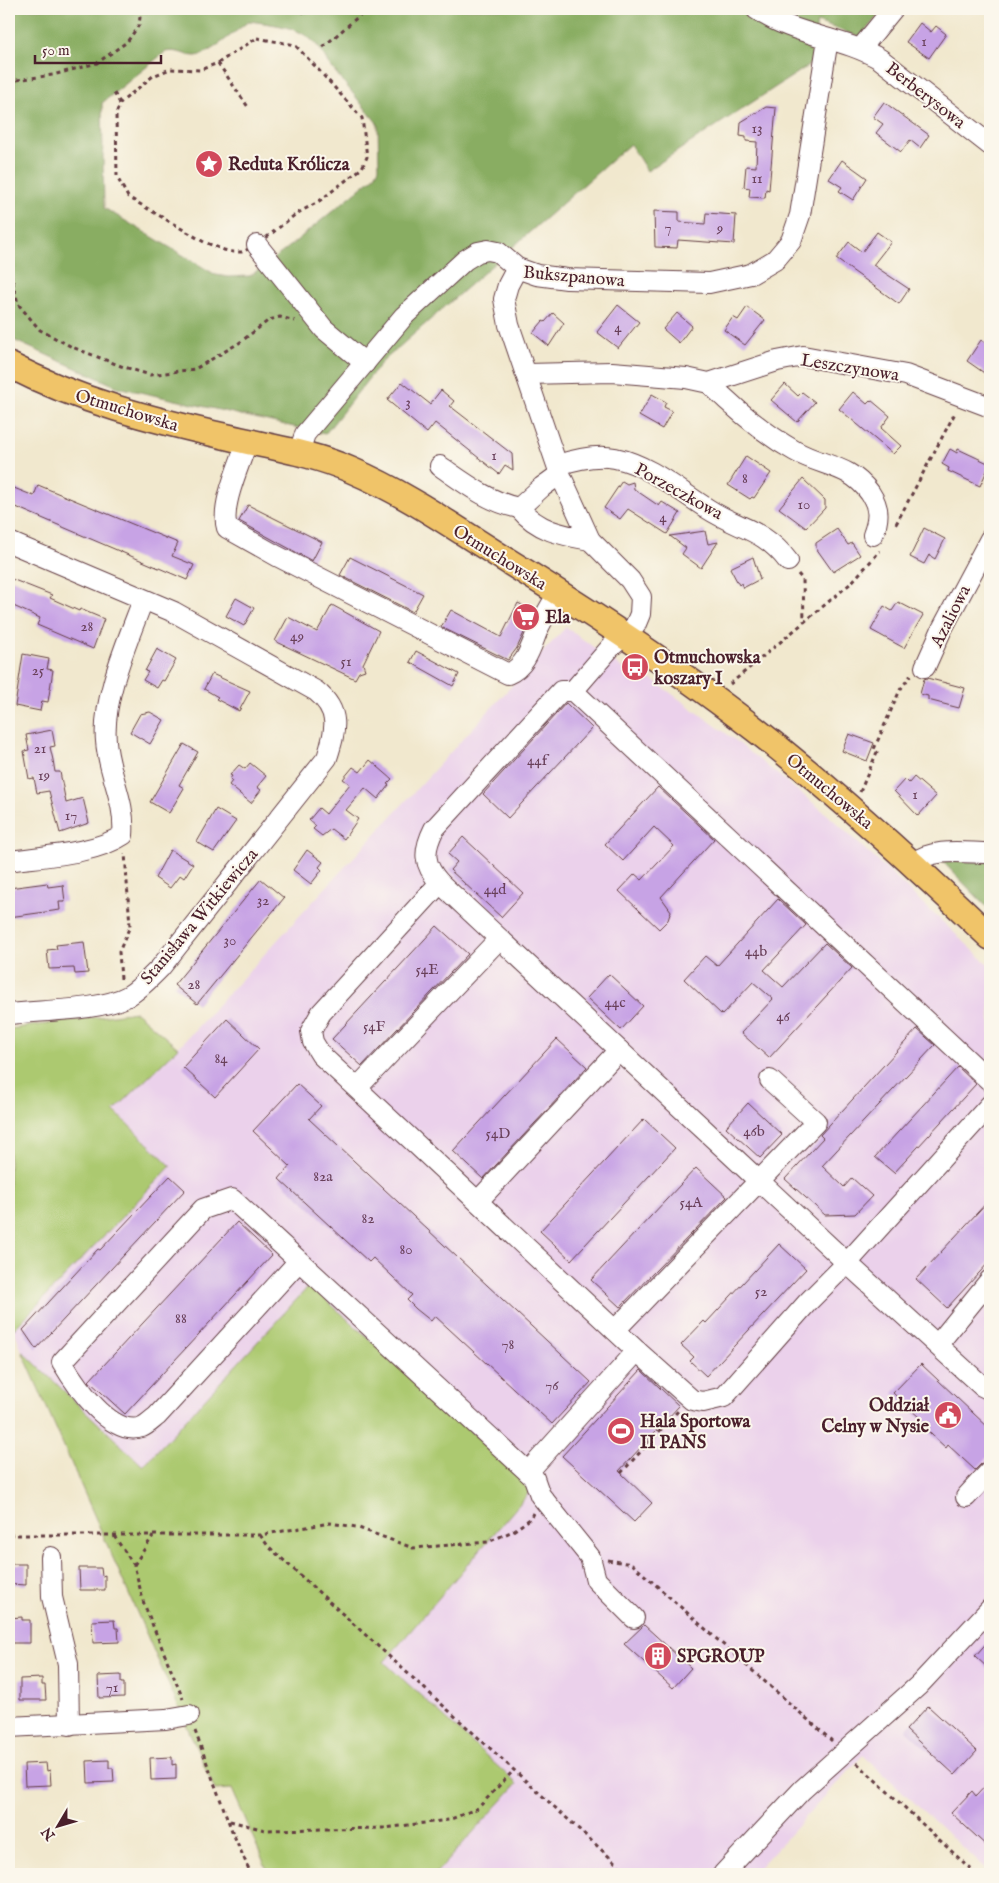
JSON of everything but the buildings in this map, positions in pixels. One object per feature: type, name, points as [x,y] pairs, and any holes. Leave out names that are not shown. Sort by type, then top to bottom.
[{"type":"main road","name":"Otmuchowska","points":[[9,365],[96,403],[143,418],[299,452],[334,462],[370,478],[558,592],[754,728],[849,806],[913,863],[990,937]]},
{"type":"street","name":"Berberysowa","points":[[756,9],[788,28],[861,48],[880,59],[990,145]]},
{"type":"street","points":[[861,48],[893,9]]},
{"type":"street","name":"Bukszpanowa","points":[[624,636],[635,626],[640,614],[641,597],[630,580],[590,540],[559,469],[509,325],[504,299],[508,285],[517,268],[537,276],[567,279],[709,284],[751,274],[775,260],[791,241],[800,215],[828,39]]},
{"type":"street","points":[[257,246],[324,329],[365,362]]},
{"type":"street","points":[[299,452],[305,434],[404,316],[465,260],[478,252],[488,250],[498,252],[517,268]]},
{"type":"street","name":"Leszczynowa","points":[[527,374],[612,372],[686,378],[709,383],[803,356],[906,375],[990,407]]},
{"type":"street","points":[[709,383],[736,409],[770,435],[797,452],[845,470],[861,481],[875,502],[879,519],[878,541]]},
{"type":"street","points":[[247,442],[227,503],[224,519],[227,528],[277,556],[508,674],[518,670],[532,648],[539,628],[558,592]]},
{"type":"street","name":"Porzeczkowa","points":[[559,469],[595,456],[615,458],[636,466],[658,476],[710,511],[757,532],[776,545],[788,561]]},
{"type":"street","points":[[440,466],[477,493],[502,505],[519,508],[529,520],[539,526],[557,534],[590,540]]},
{"type":"street","points":[[519,508],[559,469]]},
{"type":"street","name":"Azaliowa","points":[[925,667],[942,629],[990,539]]},
{"type":"street","points":[[9,542],[143,600],[113,683],[105,739],[122,802],[123,835],[114,841],[98,846],[9,861]]},
{"type":"street","name":"Stanisława Witkiewicza","points":[[9,1014],[89,1007],[127,997],[160,968],[254,851],[327,758],[335,734],[334,713],[327,700],[316,691],[174,612],[143,600]]},
{"type":"street","points":[[573,691],[611,647],[624,636]]},
{"type":"street","points":[[990,1081],[573,691],[562,691],[434,829],[426,844],[426,858],[432,874],[440,883],[847,1263],[982,1386],[990,1390]]},
{"type":"street","points":[[913,863],[923,855],[935,853],[990,853]]},
{"type":"street","points":[[440,883],[321,1013],[310,1031],[313,1042],[321,1055],[479,1200],[637,1351],[690,1398],[702,1402],[724,1397],[807,1303],[847,1263],[990,1105]]},
{"type":"street","points":[[357,1088],[499,939]]},
{"type":"street","points":[[479,1200],[619,1050]]},
{"type":"street","points":[[615,1330],[816,1122],[770,1080]]},
{"type":"street","points":[[299,1261],[157,1416],[142,1427],[127,1429],[112,1422],[76,1387],[62,1362],[203,1209],[232,1199],[534,1478],[540,1495],[590,1557],[596,1580],[634,1618]]},
{"type":"street","points":[[938,1344],[990,1280]]},
{"type":"street","points":[[528,1472],[637,1351]]},
{"type":"street","points":[[966,1497],[990,1471]]},
{"type":"street","points":[[51,1557],[52,1597],[68,1664],[69,1725]]},
{"type":"street","points":[[723,1874],[802,1790],[919,1685],[990,1609]]},
{"type":"street","points":[[9,1727],[166,1719],[189,1714]]},
{"type":"path","points":[[9,81],[53,75],[97,63],[127,42],[139,25],[141,9]]},
{"type":"path","points":[[287,9],[308,13],[323,9]]},
{"type":"path","points":[[323,47],[367,9]]},
{"type":"path","points":[[257,38],[295,46],[362,118],[367,157],[362,168],[318,202],[296,214],[257,246],[242,252],[224,250],[204,242],[128,197],[117,177],[116,114],[120,103],[154,76],[170,69],[200,70],[218,63],[257,38]]},
{"type":"path","points":[[218,63],[248,107]]},
{"type":"path","points":[[114,93],[120,103]]},
{"type":"path","points":[[9,226],[12,244],[10,269],[18,304],[40,330],[72,347],[121,366],[150,375],[195,369],[239,343],[269,320],[280,317],[324,329]]},
{"type":"path","points":[[892,530],[964,397]]},
{"type":"path","points":[[728,686],[851,583],[872,562],[878,541]]},
{"type":"path","points":[[788,561],[803,580],[804,622]]},
{"type":"path","points":[[849,806],[864,788],[877,752],[874,749],[903,684],[916,670],[925,667]]},
{"type":"path","points":[[123,835],[130,926],[119,952],[119,976],[127,997]]},
{"type":"path","points":[[620,1473],[690,1398]]},
{"type":"path","points":[[9,1535],[260,1535],[330,1523],[356,1527],[413,1548],[488,1542],[513,1531],[530,1519],[540,1495]]},
{"type":"path","points":[[260,1535],[268,1546],[628,1874]]},
{"type":"path","points":[[134,1564],[153,1536]]},
{"type":"path","points":[[590,1557],[632,1564],[845,1752],[976,1874]]},
{"type":"path","points":[[229,1821],[265,1830],[385,1828],[449,1820],[478,1808],[514,1770]]},
{"type":"shaded area","points":[[566,627],[633,676],[653,680],[731,737],[828,815],[990,966],[990,1873],[863,1755],[753,1874],[435,1874],[517,1784],[384,1662],[532,1489],[310,1286],[143,1466],[22,1351],[14,1329],[171,1166],[114,1110],[178,1048]]},
{"type":"green space","points":[[9,9],[884,9],[860,37],[817,22],[811,64],[647,171],[630,144],[381,363],[325,434],[118,387],[9,338]],"holes":[[[249,21],[296,30],[314,42],[328,63],[378,124],[379,168],[374,177],[284,251],[250,276],[228,277],[216,275],[104,208],[102,103],[165,52],[174,51],[188,55],[202,55],[216,47]]]},
{"type":"green space","points":[[942,861],[990,862],[990,910]]},
{"type":"green space","points":[[136,1012],[178,1048],[114,1111],[171,1166],[14,1329],[9,1313],[9,1029]]},
{"type":"green space","points":[[310,1285],[533,1488],[384,1662],[517,1784],[435,1874],[269,1874],[232,1789],[215,1790],[22,1351],[143,1466]]},
{"type":"place","name":"Reduta Królicza","points":[[209,164]]},
{"type":"place","name":"Ela","points":[[526,617]]},
{"type":"place","name":"Otmuchowska koszary I","points":[[635,667]]},
{"type":"place","name":"Oddział Celny w Nysie","points":[[948,1415]]},
{"type":"place","name":"Hala Sportowa II PANS","points":[[621,1431]]},
{"type":"place","name":"SPGROUP","points":[[658,1656]]}]
